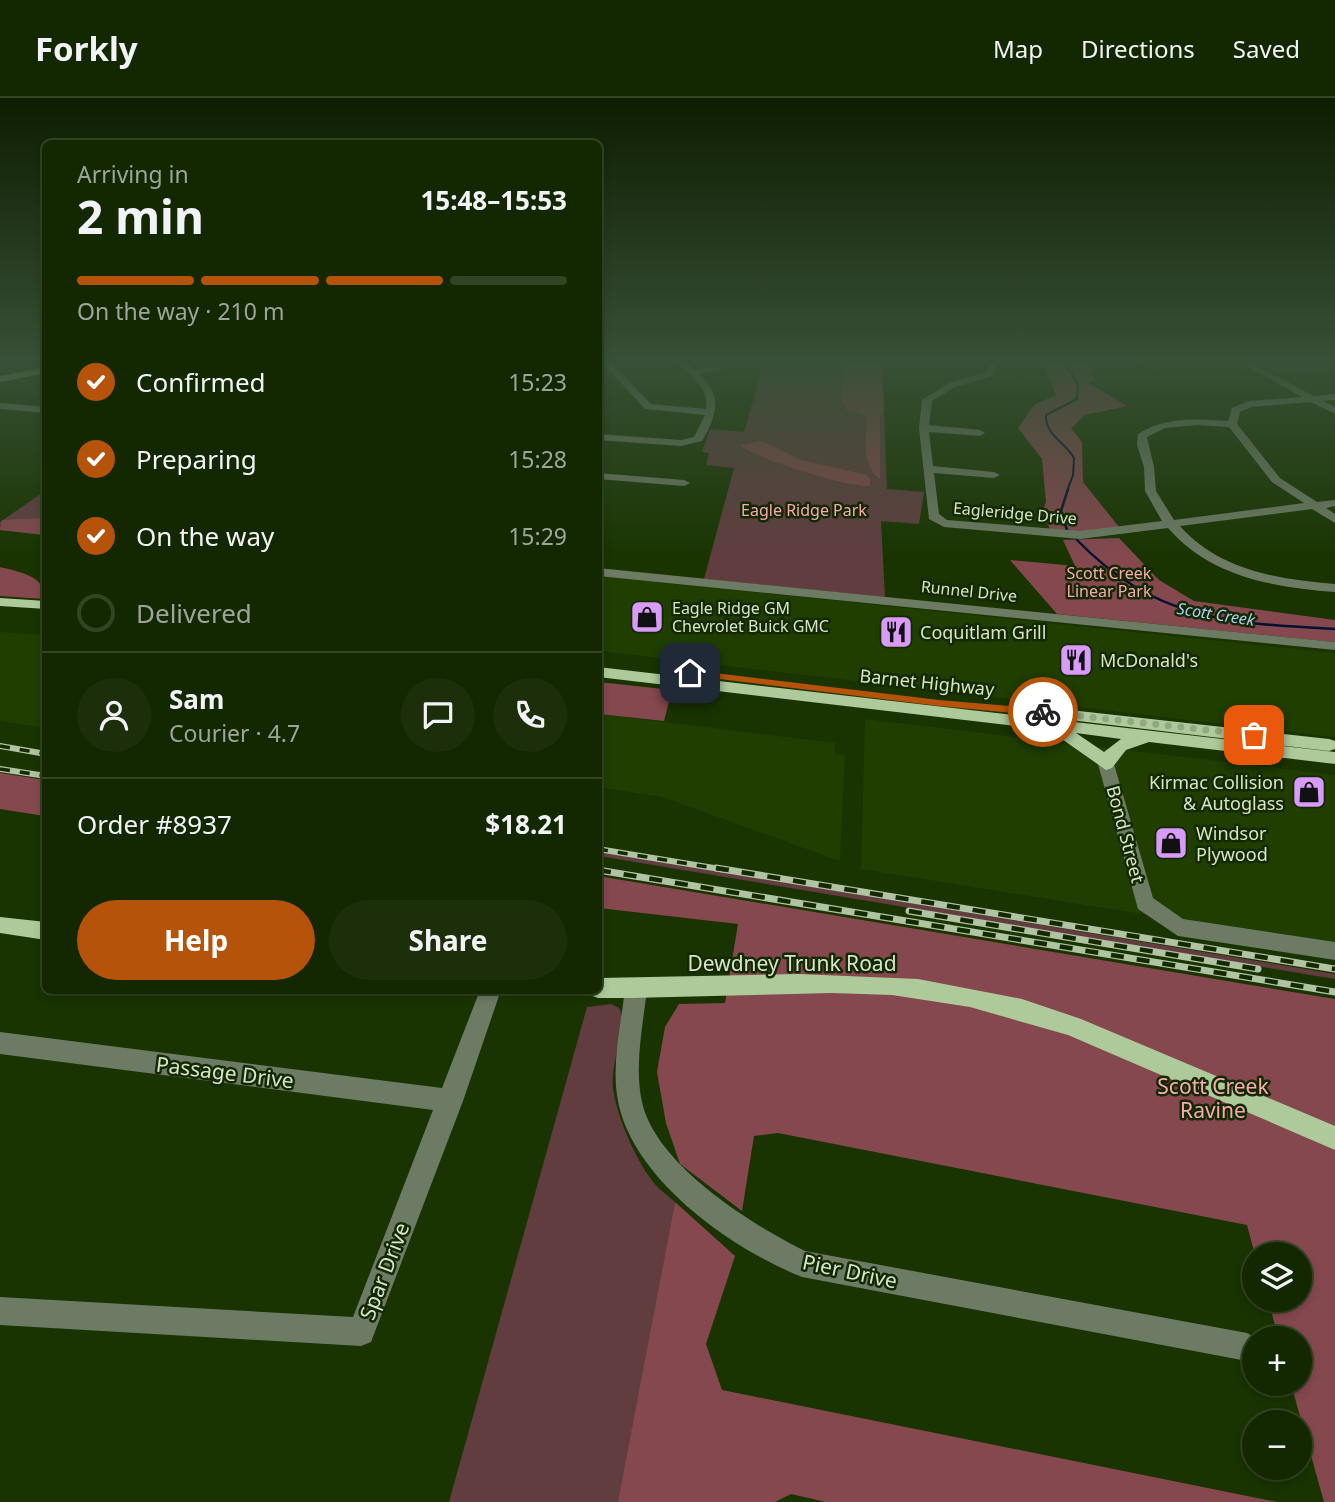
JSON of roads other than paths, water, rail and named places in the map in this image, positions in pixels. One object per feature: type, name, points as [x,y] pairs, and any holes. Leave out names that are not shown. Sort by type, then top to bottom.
[{"type":"main road","points":[[0,603],[42,605]]},
{"type":"main road","points":[[0,611],[42,612]]},
{"type":"main road","name":"Barnet Highway","points":[[602,661],[1104,724],[1335,746]]},
{"type":"main road","name":"Barnet Highway","points":[[602,672],[1038,723],[1104,724],[1155,736],[1335,758]]},
{"type":"main road","points":[[1038,723],[1078,741],[1106,764]]},
{"type":"main road","points":[[1104,724],[1106,764]]},
{"type":"main road","points":[[1106,764],[1111,752],[1118,746],[1155,736]]},
{"type":"main road","points":[[0,925],[42,930]]},
{"type":"main road","name":"Dewdney Trunk Road","points":[[602,988],[863,984],[981,998],[1041,1014],[1073,1026],[1335,1138]]},
{"type":"street","points":[[602,437],[692,442],[700,437],[703,428]]},
{"type":"street","points":[[924,428],[980,433]]},
{"type":"street","name":"Eagleridge Drive","points":[[924,428],[933,516],[944,523],[1080,535],[1335,503]]},
{"type":"street","points":[[1157,428],[1142,436],[1141,447],[1149,467],[1151,492],[1173,524],[1202,555],[1222,566],[1270,580],[1335,588]]},
{"type":"street","points":[[1235,428],[1276,480],[1335,519]]},
{"type":"street","points":[[927,469],[994,475]]},
{"type":"street","points":[[602,476],[684,483]]},
{"type":"street","name":"Runnel Drive","points":[[602,572],[1335,646]]},
{"type":"street","name":"Bond Street","points":[[1106,764],[1145,903],[1178,926],[1335,951]]},
{"type":"street","name":"Pier Drive","points":[[636,989],[629,1052],[630,1100],[634,1116],[651,1148],[674,1175],[742,1232],[803,1264],[1242,1346]]},
{"type":"street","name":"Spar Drive","points":[[0,1311],[361,1332],[490,994]]},
{"type":"street","name":"Passage Drive","points":[[0,1043],[451,1101]]},
{"type":"waterway","name":"Scott Creek","points":[[1049,428],[1074,458],[1073,475],[1067,491]]},
{"type":"waterway","name":"Scott Creek","points":[[1067,530],[1061,511],[1068,489]]},
{"type":"waterway","name":"Scott Creek","points":[[1077,540],[1106,567],[1136,587],[1165,602],[1196,613],[1261,624],[1335,629]]},
{"type":"railway","points":[[0,746],[42,753]]},
{"type":"railway","points":[[0,769],[42,775]]},
{"type":"railway","points":[[602,850],[726,870]]},
{"type":"railway","points":[[716,868],[1335,969]]},
{"type":"railway","points":[[602,871],[1335,992]]},
{"type":"railway","points":[[909,911],[1258,969]]},
{"type":"place","name":"Eagle Ridge GM Chevrolet Buick GMC","points":[[647,617]]},
{"type":"place","name":"Coquitlam Grill","points":[[896,632]]},
{"type":"place","name":"McDonald's","points":[[1076,660]]},
{"type":"place","name":"Kirmac Collision & Autoglass","points":[[1309,792]]},
{"type":"place","name":"Windsor Plywood","points":[[1171,843]]},
{"type":"park label","name":"Eagle Ridge Park","points":[[804,510]]},
{"type":"park label","name":"Scott Creek Linear Park","points":[[1109,582]]},
{"type":"park label","name":"Scott Creek Ravine","points":[[1213,1098]]}]
